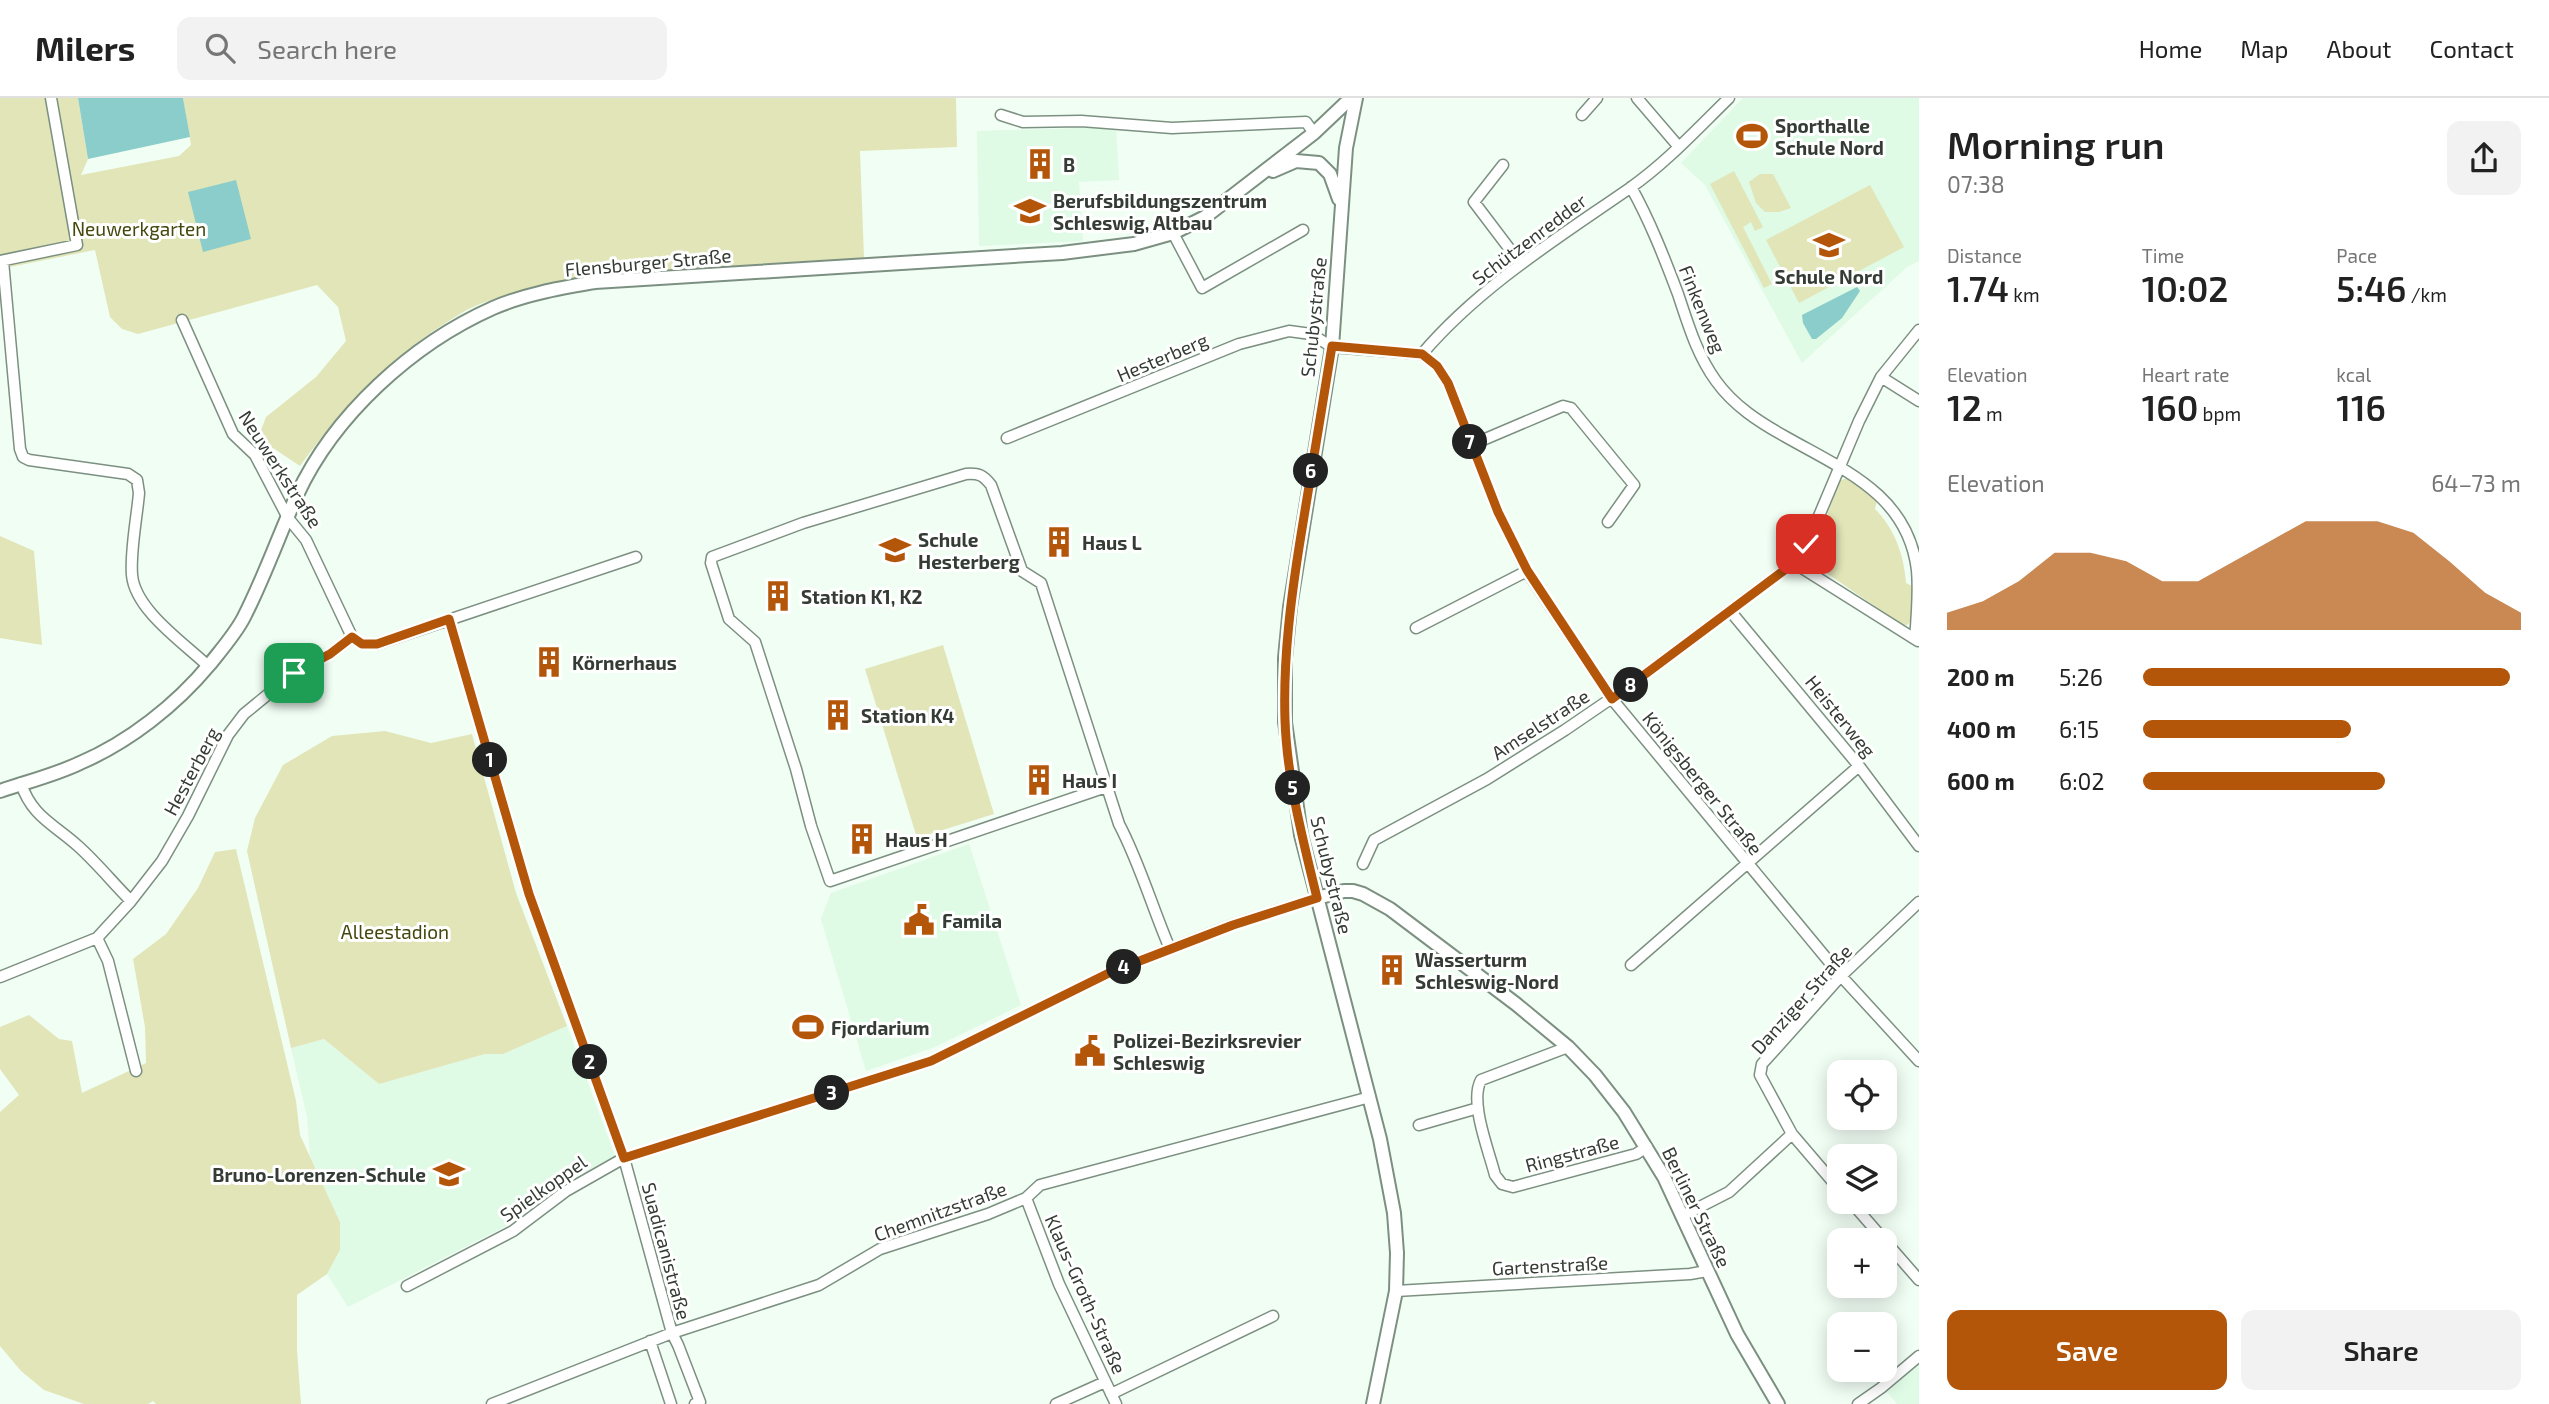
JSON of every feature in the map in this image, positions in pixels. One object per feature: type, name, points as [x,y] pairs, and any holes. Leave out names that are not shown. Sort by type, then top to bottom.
[{"type":"street","points":[[51,98],[77,245],[2,261],[20,449],[23,457],[29,460],[128,474],[137,481],[139,493],[132,575],[136,591],[144,606],[208,666]]},
{"type":"street","name":"Flensburger Straße","points":[[0,791],[78,764],[118,745],[168,706],[208,666],[243,619],[298,494],[333,436],[385,377],[412,356],[482,313],[520,299],[595,282],[1075,252],[1135,244],[1173,233],[1205,217],[1314,133],[1354,98]]},
{"type":"street","name":"Schubystraße","points":[[1354,98],[1346,148],[1332,346],[1290,607],[1285,658],[1285,722],[1301,835],[1389,1175],[1397,1252],[1396,1291],[1373,1404]]},
{"type":"street","points":[[1582,115],[1597,98]]},
{"type":"street","points":[[1637,98],[1679,147]]},
{"type":"street","name":"Schützenredder","points":[[1422,354],[1441,332],[1521,264],[1630,187],[1679,147],[1729,98]]},
{"type":"street","points":[[1001,115],[1023,122],[1081,121],[1172,128],[1306,122],[1314,133]]},
{"type":"street","points":[[1260,176],[1296,161],[1310,160],[1319,163],[1330,174],[1342,209]]},
{"type":"street","points":[[1503,165],[1475,202],[1521,264]]},
{"type":"street","name":"Finkenweg","points":[[1630,187],[1647,216],[1694,341],[1716,380],[1741,408],[1760,422],[1862,480],[1880,495],[1899,519],[1910,539],[1918,577],[1917,641]]},
{"type":"street","points":[[1173,233],[1202,288],[1303,230]]},
{"type":"street","name":"Neuwerkstraße","points":[[182,320],[233,434],[255,455],[288,519],[306,540],[352,637]]},
{"type":"street","name":"Amselstraße","points":[[1363,864],[1374,840],[1531,752],[1612,699],[1794,563],[1816,523],[1881,377],[1919,330]]},
{"type":"street","name":"Hesterberg","points":[[1007,438],[1239,344],[1272,334],[1289,331],[1311,334],[1332,346]]},
{"type":"street","points":[[1332,346],[1422,354]]},
{"type":"street","name":"Königsberger Straße","points":[[1422,354],[1437,366],[1448,383],[1498,512],[1527,570],[1612,699],[1841,976],[1919,1061]]},
{"type":"street","points":[[1881,377],[1919,401]]},
{"type":"street","points":[[1471,445],[1563,406],[1571,408],[1634,485],[1608,522]]},
{"type":"street","points":[[1106,787],[830,881],[755,642],[729,619],[711,563],[712,557],[803,523],[953,478],[978,474],[985,477],[991,485],[1022,571],[1041,583],[1119,824],[1136,857],[1152,907],[1170,948]]},
{"type":"street","points":[[352,637],[362,644],[377,644],[636,557]]},
{"type":"street","points":[[1794,563],[1917,641]]},
{"type":"street","points":[[1416,628],[1527,570]]},
{"type":"street","name":"Heisterweg","points":[[1731,612],[1859,766],[1919,846]]},
{"type":"street","name":"Suadicanistraße","points":[[449,619],[529,894],[624,1158],[671,1333],[699,1402],[695,1404]]},
{"type":"street","name":"Hesterberg","points":[[0,977],[97,938],[131,901],[162,861],[228,736],[244,714],[294,673],[330,654],[352,637]]},
{"type":"street","points":[[1631,965],[1859,766]]},
{"type":"street","points":[[22,783],[35,811],[80,847],[131,901]]},
{"type":"street","name":"Berliner Straße","points":[[1317,898],[1344,891],[1363,894],[1390,909],[1568,1047],[1624,1112],[1647,1147],[1664,1177],[1737,1334],[1777,1404]]},
{"type":"street","name":"Spielkoppel","points":[[407,1286],[513,1231],[566,1191],[600,1169],[624,1158],[931,1061],[1111,972],[1170,948],[1317,898]]},
{"type":"street","name":"Danziger Straße","points":[[1827,1175],[1792,1134],[1760,1075],[1762,1064],[1841,976],[1919,902]]},
{"type":"street","points":[[97,938],[108,961],[136,1071]]},
{"type":"street","name":"Ringstraße","points":[[1568,1047],[1481,1080],[1476,1088],[1478,1108],[1495,1175],[1502,1184],[1513,1187],[1636,1154],[1647,1147]]},
{"type":"street","name":"Chemnitzstraße","points":[[492,1404],[671,1333],[819,1285],[880,1249],[988,1214],[1026,1198],[1040,1185],[1370,1097]]},
{"type":"street","points":[[1419,1125],[1478,1108]]},
{"type":"street","points":[[1682,1216],[1729,1192],[1792,1134]]},
{"type":"street","name":"Klaus-Groth-Straße","points":[[1026,1198],[1059,1284],[1113,1399]]},
{"type":"street","points":[[1861,1214],[1874,1228]]},
{"type":"street","points":[[1897,1255],[1919,1280]]},
{"type":"street","name":"Gartenstraße","points":[[1396,1291],[1707,1271]]},
{"type":"street","points":[[1113,1399],[1273,1317]]},
{"type":"street","points":[[650,1341],[671,1404]]},
{"type":"street","points":[[1858,1404],[1919,1356]]},
{"type":"street","points":[[1056,1404],[1105,1382]]},
{"type":"shaded area","name":"Schule Nord","points":[[1743,98],[1919,98],[1919,261],[1907,267],[1802,363],[1705,185],[1681,163]]},
{"type":"shaded area","name":"Berufsbildungszentrum Schleswig, Altbau","points":[[1116,127],[1119,180],[1079,182],[1083,241],[979,246],[977,131]]},
{"type":"shaded area","points":[[969,844],[1021,1005],[935,1047],[866,1071],[821,919],[831,893]]},
{"type":"shaded area","name":"Bruno-Lorenzen-Schule","points":[[567,1026],[615,1156],[548,1191],[506,1226],[348,1307],[327,1274],[340,1250],[340,1222],[310,1156],[307,1117],[291,1048],[324,1039],[379,1084],[485,1054],[503,1054]]},
{"type":"shaded area","points":[[1919,1364],[1919,1404],[1897,1404],[1887,1392]]},
{"type":"green space","name":"Neuwerkgarten","points":[[0,98],[78,98],[88,159],[81,175],[179,156],[191,145],[183,98],[956,98],[957,147],[860,151],[864,258],[601,276],[536,287],[471,308],[439,327],[394,361],[336,420],[300,466],[258,438],[266,417],[316,377],[346,341],[338,307],[317,285],[138,334],[122,329],[110,317],[95,250],[0,269]]},
{"type":"green space","points":[[1734,171],[1763,227],[1755,231],[1751,222],[1743,227],[1772,284],[1764,288],[1710,184]]},
{"type":"green space","points":[[1760,174],[1773,174],[1791,208],[1779,212],[1765,212],[1756,203],[1749,182]]},
{"type":"green space","points":[[1870,185],[1904,247],[1799,303],[1766,240]]},
{"type":"green space","points":[[1847,478],[1858,483],[1877,500],[1875,509],[1888,525],[1897,543],[1906,583],[1914,587],[1914,613],[1907,625],[1902,625],[1815,565],[1814,553],[1839,481]]},
{"type":"green space","points":[[0,536],[34,551],[42,645],[0,638]]},
{"type":"green space","points":[[943,645],[994,814],[917,838],[865,669]]},
{"type":"green space","name":"Alleestadion","points":[[385,731],[431,743],[472,734],[516,893],[567,1026],[503,1054],[485,1054],[379,1084],[324,1039],[291,1048],[247,851],[255,818],[283,765],[332,736]]},
{"type":"green space","points":[[236,849],[296,1101],[300,1135],[340,1222],[340,1250],[327,1274],[297,1295],[301,1404],[156,1404],[153,1401],[148,1404],[84,1404],[44,1390],[21,1371],[0,1346],[0,1112],[19,1095],[0,1069],[0,1027],[29,1015],[59,1039],[72,1041],[82,1093],[146,1063],[145,1027],[133,959],[166,934],[198,888],[215,852]]},
{"type":"water","points":[[78,98],[183,98],[190,137],[88,159]]},
{"type":"water","points":[[236,180],[251,239],[203,252],[188,192]]},
{"type":"water","points":[[1857,287],[1860,291],[1842,318],[1816,339],[1812,339],[1803,323],[1802,315]]},
{"type":"place","name":"Sporthalle Schule Nord","points":[[1752,136]]},
{"type":"place","name":"B","points":[[1040,164]]},
{"type":"place","name":"Berufsbildungszentrum Schleswig, Altbau","points":[[1030,211]]},
{"type":"place","name":"Schule Nord","points":[[1829,245]]},
{"type":"place","name":"Haus L","points":[[1059,542]]},
{"type":"place","name":"Schule Hesterberg","points":[[895,550]]},
{"type":"place","name":"Station K1, K2","points":[[778,596]]},
{"type":"place","name":"Körnerhaus","points":[[549,662]]},
{"type":"place","name":"Station K4","points":[[838,715]]},
{"type":"place","name":"Haus I","points":[[1039,780]]},
{"type":"place","name":"Haus H","points":[[862,839]]},
{"type":"place","name":"Famila","points":[[919,920]]},
{"type":"place","name":"Wasserturm Schleswig-Nord","points":[[1392,970]]},
{"type":"place","name":"Fjordarium","points":[[808,1027]]},
{"type":"place","name":"Polizei-Bezirksrevier Schleswig","points":[[1090,1051]]},
{"type":"place","name":"Bruno-Lorenzen-Schule","points":[[449,1174]]},
{"type":"route","points":[[294,673],[330,654],[352,637],[362,644],[377,644],[449,619],[529,894],[624,1158],[931,1061],[1111,972],[1233,925],[1317,898],[1301,835],[1291,772],[1285,722],[1285,658],[1290,607],[1332,346],[1422,354],[1437,366],[1448,383],[1498,512],[1527,570],[1612,699],[1794,563],[1806,544]]}]
